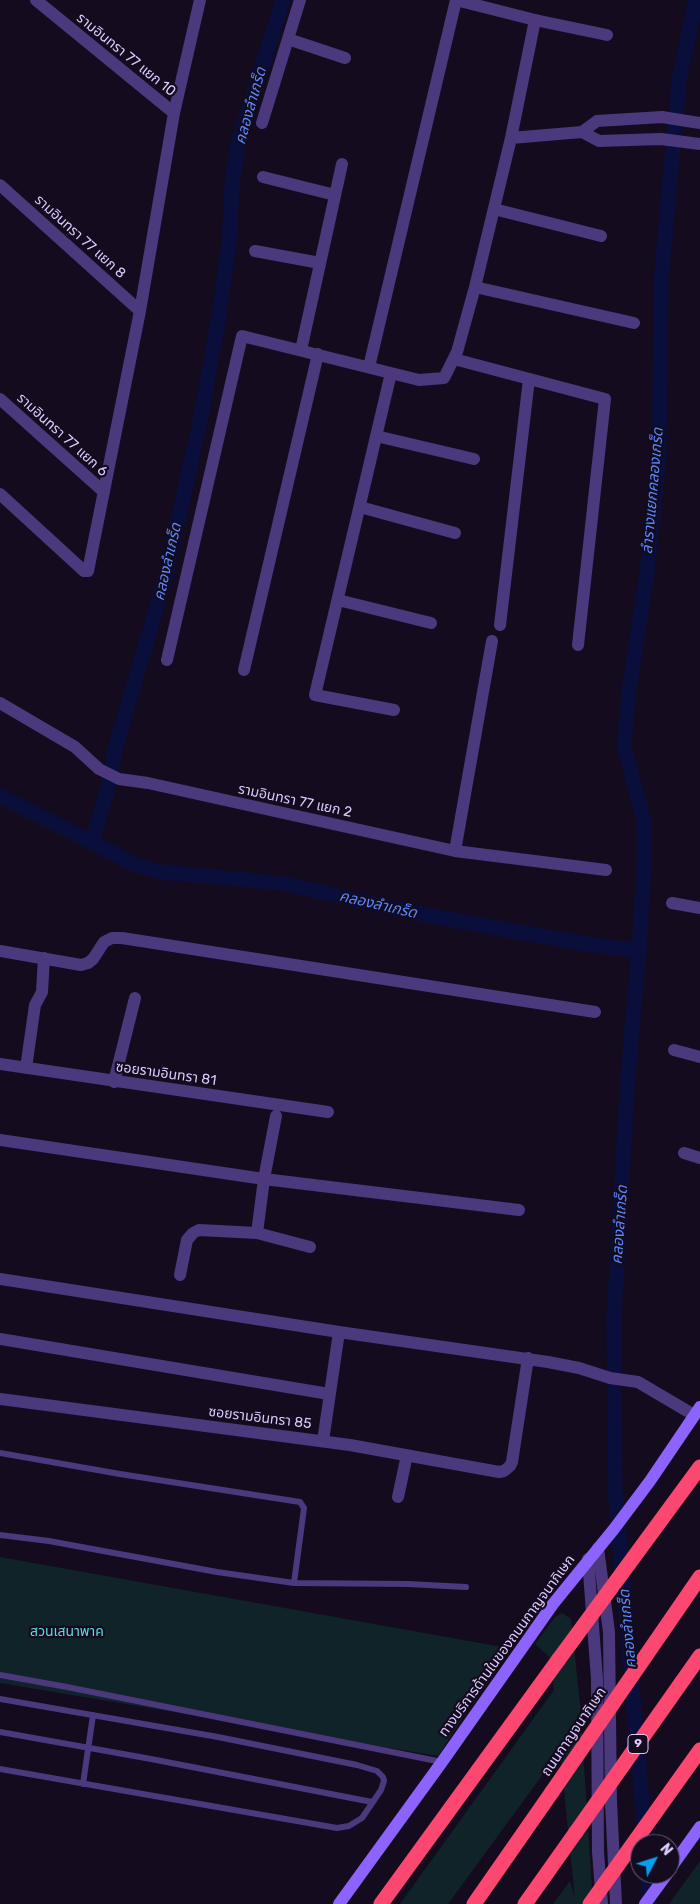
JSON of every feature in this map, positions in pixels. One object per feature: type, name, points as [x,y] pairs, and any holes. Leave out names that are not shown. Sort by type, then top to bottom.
[{"type":"highway","points":[[381,1904],[700,1467]]},
{"type":"highway","name":"ถนนกาญจนาภิเษก","points":[[474,1904],[700,1577]]},
{"type":"highway","name":"9","points":[[525,1904],[700,1656]]},
{"type":"highway","points":[[590,1904],[700,1750]]},
{"type":"main road","name":"ทางบริการด้านในของถนนกาญจนาภิเษก","points":[[339,1904],[553,1604],[650,1481],[697,1411]]},
{"type":"main road","points":[[680,1855],[700,1827]]},
{"type":"main road","points":[[645,1904],[659,1884]]},
{"type":"street","name":"รามอินทรา 77 แยก 10","points":[[36,0],[174,113]]},
{"type":"street","points":[[0,494],[84,571],[88,571],[140,311],[174,113],[200,0]]},
{"type":"street","points":[[262,123],[300,0]]},
{"type":"street","points":[[369,367],[456,0],[607,35]]},
{"type":"street","points":[[167,660],[242,336],[419,380],[444,378],[454,358],[475,287],[511,138],[536,20]]},
{"type":"street","points":[[288,39],[345,58]]},
{"type":"street","points":[[511,138],[582,132],[597,122],[662,117],[700,123]]},
{"type":"street","points":[[582,132],[599,141],[661,139],[700,144]]},
{"type":"street","points":[[301,350],[342,164]]},
{"type":"street","points":[[264,177],[335,195]]},
{"type":"street","name":"รามอินทรา 77 แยก 8","points":[[0,185],[140,311]]},
{"type":"street","points":[[494,209],[601,236]]},
{"type":"street","points":[[256,251],[320,263]]},
{"type":"street","points":[[475,287],[634,323]]},
{"type":"street","points":[[244,670],[318,354]]},
{"type":"street","points":[[454,358],[605,399],[578,644]]},
{"type":"street","points":[[391,373],[316,695],[394,710]]},
{"type":"street","points":[[500,625],[529,379]]},
{"type":"street","name":"รามอินทรา 77 แยก 6","points":[[0,400],[104,492]]},
{"type":"street","points":[[376,436],[474,459]]},
{"type":"street","points":[[360,507],[455,533]]},
{"type":"street","points":[[338,600],[431,623]]},
{"type":"street","points":[[455,851],[492,641]]},
{"type":"street","name":"รามอินทรา 77 แยก 2","points":[[0,703],[75,747],[99,769],[119,779],[148,783],[455,851],[606,870]]},
{"type":"street","points":[[672,903],[700,908]]},
{"type":"street","points":[[0,951],[81,965],[94,960],[104,942],[112,938],[122,938],[595,1012]]},
{"type":"street","points":[[26,1068],[35,1005],[42,992],[44,958]]},
{"type":"street","points":[[114,1082],[135,998]]},
{"type":"street","points":[[674,1050],[700,1057]]},
{"type":"street","name":"ซอยรามอินทรา 81","points":[[0,1064],[328,1112]]},
{"type":"street","points":[[257,1233],[264,1179],[276,1116]]},
{"type":"street","points":[[0,1140],[264,1179],[519,1210]]},
{"type":"street","points":[[684,1153],[700,1158]]},
{"type":"street","points":[[180,1275],[187,1240],[193,1233],[199,1230],[257,1233],[310,1247]]},
{"type":"street","points":[[0,1279],[339,1332],[528,1358],[579,1368],[610,1378],[638,1382],[697,1411]]},
{"type":"street","points":[[323,1441],[339,1332]]},
{"type":"street","points":[[0,1339],[329,1394]]},
{"type":"street","name":"ซอยรามอินทรา 85","points":[[0,1399],[323,1441],[499,1472],[504,1471],[512,1462],[528,1358]]},
{"type":"street","points":[[398,1497],[407,1455]]},
{"type":"street","points":[[598,1548],[609,1632],[611,1802],[616,1904]]},
{"type":"street","points":[[588,1559],[597,1678],[598,1852],[602,1904]]},
{"type":"lane","points":[[0,1453],[300,1502],[304,1508],[294,1583]]},
{"type":"lane","points":[[0,1535],[49,1541],[218,1572],[294,1583],[466,1587]]},
{"type":"lane","points":[[0,1675],[77,1688],[442,1762]]},
{"type":"lane","points":[[0,1700],[237,1741],[357,1765],[377,1771],[384,1781],[381,1790],[362,1818],[349,1826],[338,1828],[0,1769]]},
{"type":"lane","points":[[83,1784],[93,1715]]},
{"type":"lane","points":[[0,1732],[88,1747],[372,1802]]},
{"type":"green space","name":"สวนเสนาพาค","points":[[0,1557],[508,1648],[438,1756],[0,1683]]},
{"type":"green space","points":[[562,1613],[571,1619],[580,1704],[593,1904],[553,1904],[570,1881],[575,1899],[560,1751],[448,1904],[400,1904],[554,1690],[549,1657],[535,1644],[555,1617]]},
{"type":"green space","points":[[700,1861],[700,1904],[669,1904]]},
{"type":"waterway","name":"คลองลำเกร็ด","points":[[283,0],[238,143],[232,185],[229,244],[219,316],[201,417],[166,575],[116,746],[108,788],[92,842],[134,864],[161,872],[280,883],[420,914],[586,944],[639,951],[628,1075],[614,1318],[615,1489],[645,1834]]},
{"type":"waterway","name":"ลำรางแยกคลองเกร็ด","points":[[639,951],[644,869],[644,821],[624,746],[629,690],[646,580],[659,459],[661,281],[679,80],[696,0]]},
{"type":"waterway","points":[[0,796],[92,842]]},
{"type":"waterway","name":"คลองลำเกร็ด","points":[[648,1884],[649,1904]]}]
